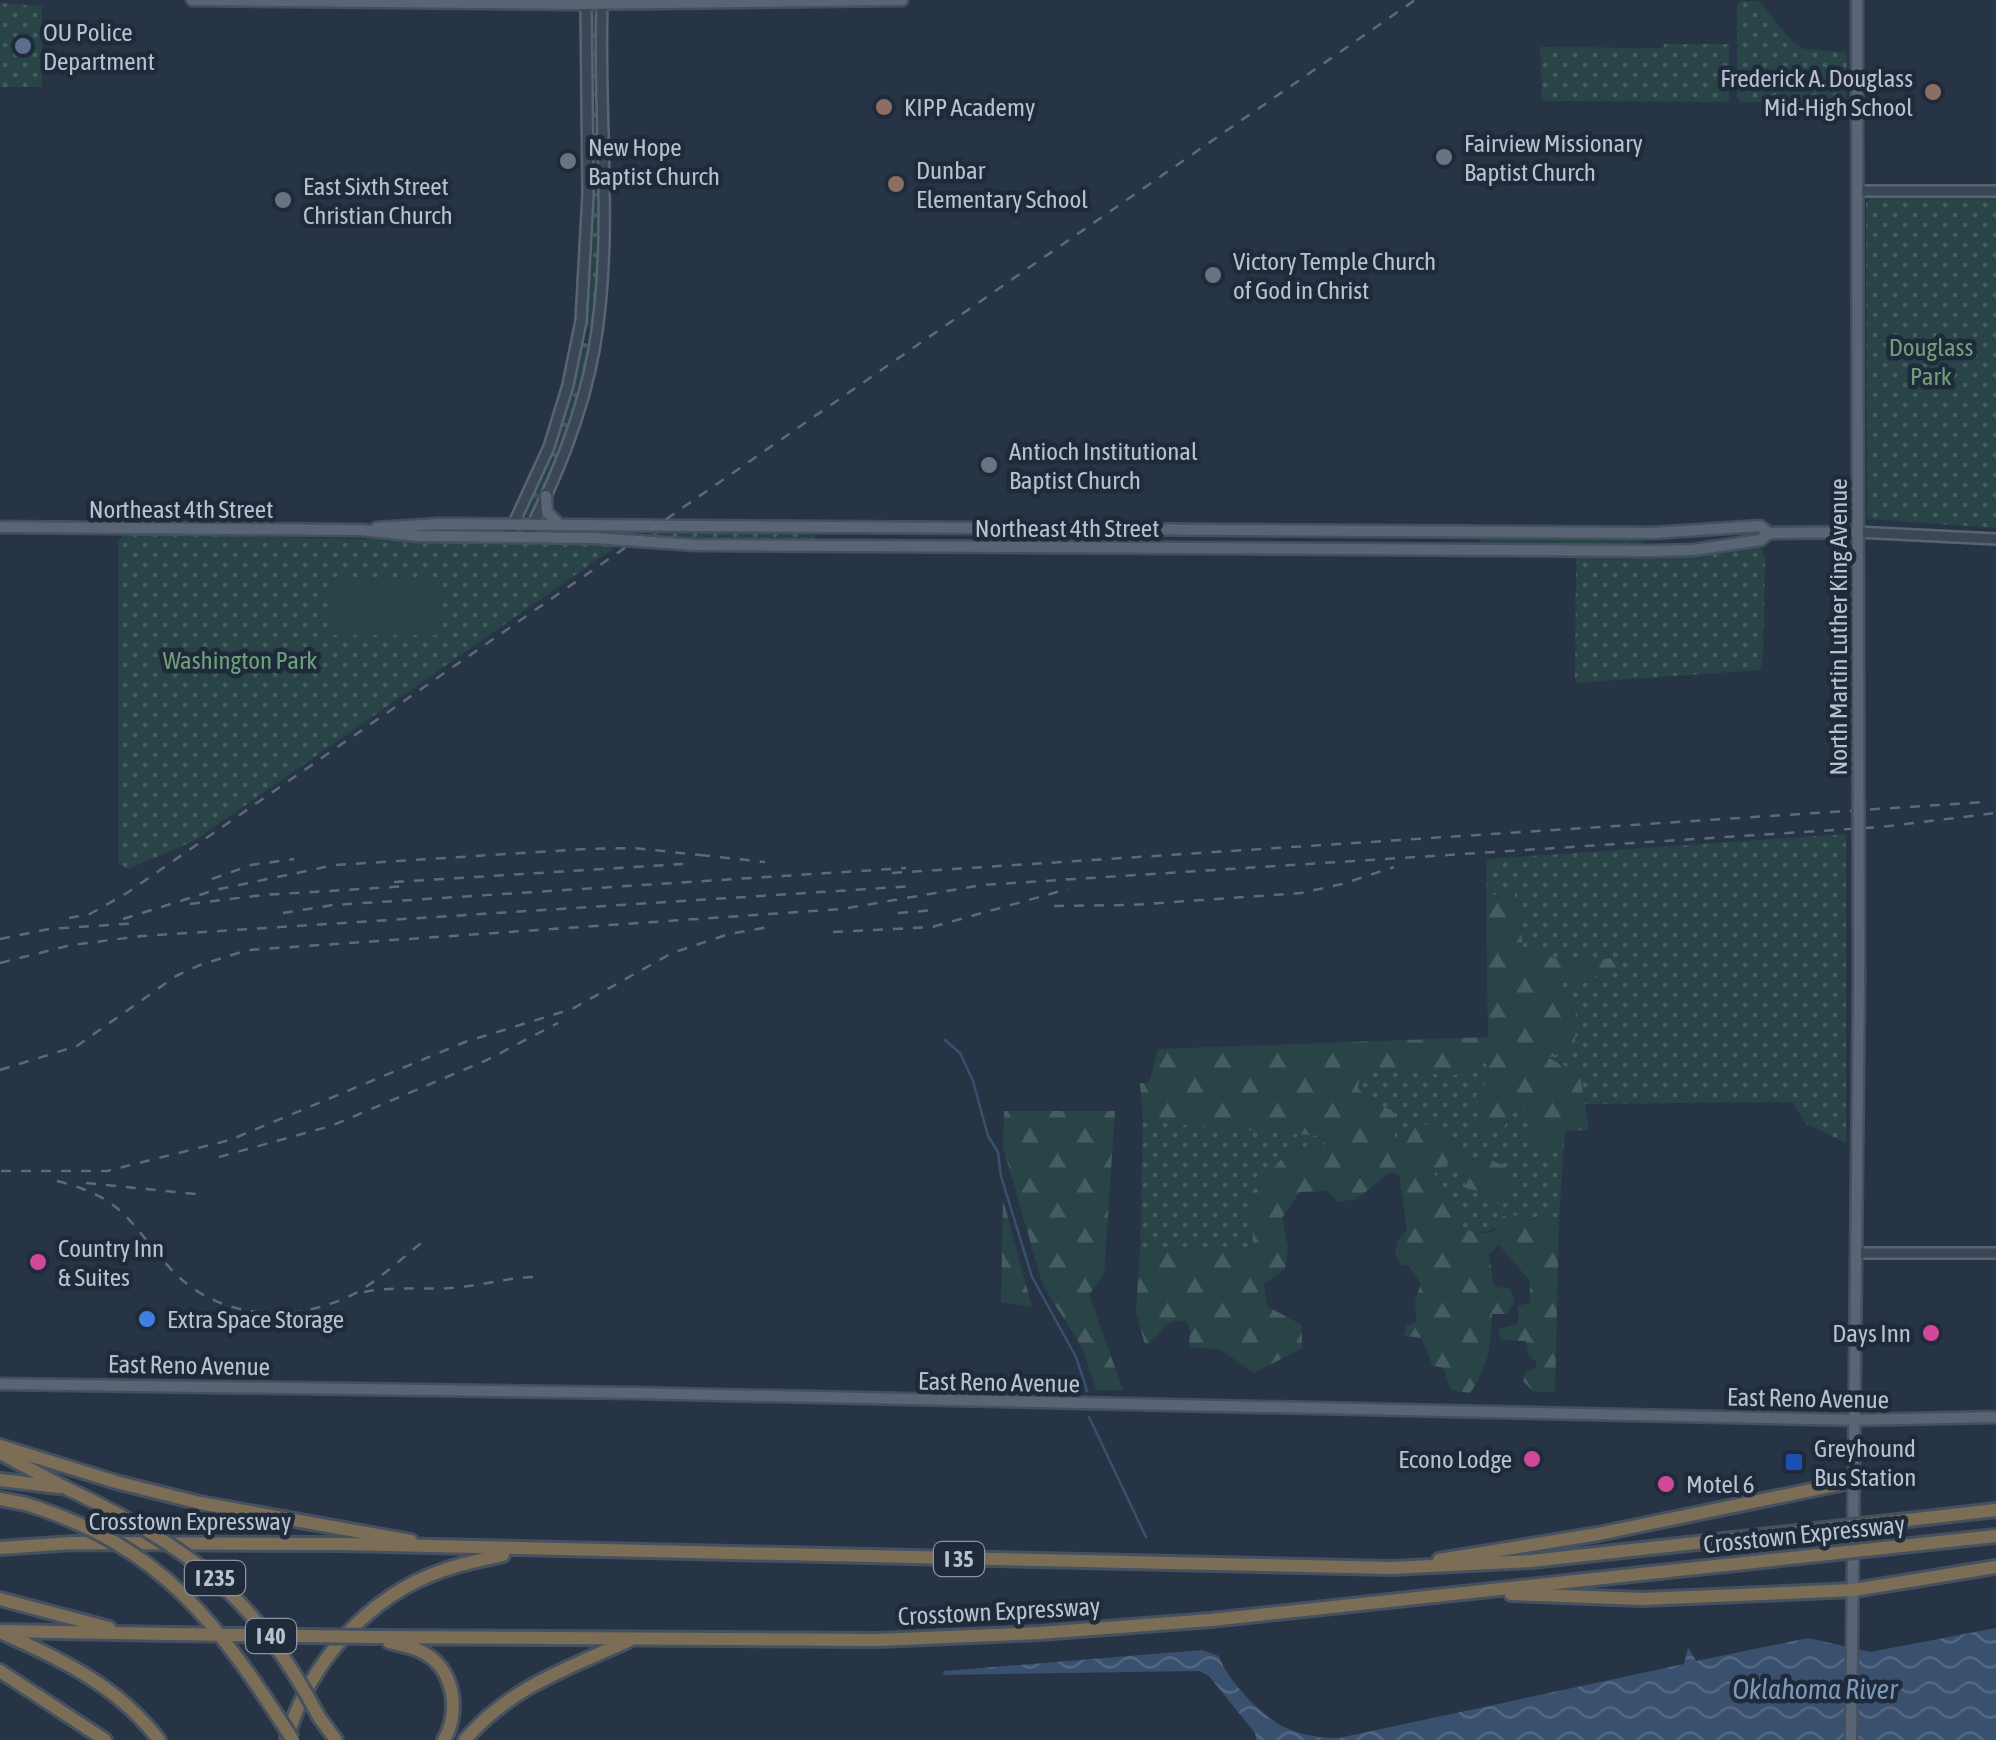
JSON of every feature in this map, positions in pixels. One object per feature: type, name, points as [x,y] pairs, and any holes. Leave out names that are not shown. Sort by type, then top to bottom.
[{"type":"highway","points":[[0,1449],[200,1503],[452,1549]]},
{"type":"highway","name":"I 235","points":[[0,1449],[152,1532],[216,1579],[252,1614],[283,1655],[319,1717],[327,1740]]},
{"type":"highway","points":[[0,1480],[66,1488]]},
{"type":"highway","points":[[1392,1568],[1598,1534],[1855,1480]]},
{"type":"highway","points":[[0,1500],[26,1504],[108,1536],[170,1580],[228,1644],[290,1740]]},
{"type":"highway","name":"Crosstown Expressway","points":[[0,1548],[72,1543],[233,1543],[1392,1568],[1530,1561],[1996,1510]]},
{"type":"highway","name":"Crosstown Expressway","points":[[0,1631],[877,1640],[1012,1635],[1212,1620],[1996,1536]]},
{"type":"highway","name":"I 35","points":[[290,1740],[314,1676],[372,1609],[410,1584],[442,1570],[525,1550]]},
{"type":"highway","points":[[1468,1592],[1642,1599],[1854,1590],[1996,1566]]},
{"type":"highway","points":[[0,1599],[128,1633]]},
{"type":"highway","points":[[0,1631],[99,1681],[132,1708],[159,1740]]},
{"type":"highway","points":[[372,1637],[420,1651],[444,1672],[452,1691],[452,1720],[444,1740]]},
{"type":"highway","points":[[466,1740],[493,1712],[528,1686],[634,1639]]},
{"type":"highway","points":[[2,1672],[105,1740]]},
{"type":"highway","points":[[319,1717],[336,1740]]},
{"type":"main road","points":[[192,0],[902,0]]},
{"type":"main road","name":"North Martin Luther King Avenue","points":[[1851,1740],[1859,1088],[1857,0]]},
{"type":"main road","points":[[546,496],[550,517],[563,525]]},
{"type":"main road","name":"Northeast 4th Street","points":[[361,530],[408,525],[532,524],[1652,533],[1760,526],[1769,532],[1857,532]]},
{"type":"main road","name":"Northeast 4th Street","points":[[0,527],[361,530],[419,536],[610,539],[695,546],[1672,551],[1761,540],[1769,532]]},
{"type":"main road","points":[[1228,530],[1228,548]]},
{"type":"main road","points":[[1337,549],[1338,531]]},
{"type":"main road","name":"East Reno Avenue","points":[[0,1384],[1855,1420],[1996,1418]]},
{"type":"street","points":[[508,536],[550,448],[568,385],[580,321],[588,195],[587,2]]},
{"type":"street","points":[[526,538],[582,404],[598,322],[602,260],[602,2]]},
{"type":"street","points":[[1857,191],[1996,191]]},
{"type":"street","name":"Northeast 4th Street","points":[[1857,532],[1996,540]]},
{"type":"street","points":[[1856,1254],[1996,1253]]},
{"type":"green space","points":[[1740,1],[1759,1],[1791,40],[1804,49],[1844,52],[1846,99],[1741,102],[1737,97]]},
{"type":"green space","points":[[0,3],[42,6],[42,87],[0,87]]},
{"type":"green space","points":[[591,14],[597,18],[600,210],[598,287],[595,326],[591,329],[583,323]]},
{"type":"green space","points":[[1664,44],[1729,44],[1729,99],[1726,102],[1542,98],[1540,47],[1663,48]]},
{"type":"green space","name":"Douglass Park","points":[[1874,195],[1996,195],[1996,528],[1867,519],[1866,203]]},
{"type":"green space","points":[[584,343],[590,344],[591,351],[565,449],[528,518],[525,512],[552,453],[579,349]]},
{"type":"green space","points":[[654,531],[812,532],[815,539],[702,542],[646,537]]},
{"type":"green space","name":"Washington Park","points":[[129,534],[620,544],[194,841],[128,869],[118,863],[118,543]]},
{"type":"green space","points":[[1481,536],[1640,537],[1644,544],[1640,548],[1482,546]]},
{"type":"green space","points":[[1761,548],[1765,558],[1760,670],[1575,683],[1576,556],[1681,555]]},
{"type":"green space","points":[[331,577],[437,578],[437,635],[331,635]]},
{"type":"green space","points":[[1846,834],[1846,1143],[1806,1124],[1792,1102],[1585,1104],[1580,1074],[1548,1057],[1564,995],[1559,982],[1621,972],[1619,959],[1567,961],[1524,951],[1513,887],[1486,899],[1487,859]]},
{"type":"green space","points":[[1513,886],[1524,951],[1567,961],[1619,958],[1622,972],[1559,982],[1564,995],[1576,997],[1575,1046],[1549,1058],[1580,1074],[1589,1130],[1565,1131],[1546,1149],[1529,1135],[1533,1121],[1524,1105],[1510,1114],[1505,1126],[1482,1126],[1479,1111],[1472,1105],[1489,1080],[1485,1062],[1454,1075],[1375,1071],[1360,1074],[1358,1088],[1369,1101],[1394,1111],[1395,1141],[1405,1142],[1417,1120],[1450,1136],[1464,1160],[1488,1159],[1505,1166],[1509,1202],[1499,1205],[1486,1193],[1465,1188],[1465,1176],[1453,1160],[1433,1172],[1461,1211],[1459,1225],[1463,1228],[1480,1233],[1495,1231],[1496,1220],[1506,1215],[1559,1219],[1555,1393],[1533,1391],[1523,1381],[1525,1372],[1535,1368],[1537,1362],[1529,1356],[1526,1341],[1501,1340],[1498,1329],[1518,1324],[1518,1306],[1530,1303],[1530,1281],[1499,1245],[1489,1254],[1494,1287],[1510,1288],[1515,1301],[1507,1314],[1492,1314],[1487,1356],[1470,1393],[1451,1390],[1443,1368],[1432,1365],[1422,1338],[1404,1336],[1407,1325],[1416,1322],[1415,1299],[1421,1284],[1409,1266],[1401,1265],[1395,1255],[1397,1241],[1407,1230],[1399,1174],[1390,1172],[1357,1199],[1338,1202],[1328,1191],[1300,1192],[1282,1218],[1288,1248],[1285,1269],[1264,1284],[1267,1306],[1302,1325],[1302,1348],[1254,1373],[1221,1350],[1189,1347],[1186,1321],[1172,1322],[1145,1345],[1136,1312],[1140,1248],[1253,1247],[1252,1192],[1291,1148],[1324,1145],[1331,1137],[1143,1121],[1140,1083],[1149,1083],[1158,1049],[1488,1037],[1486,899]]},
{"type":"green space","points":[[1486,1062],[1489,1080],[1479,1090],[1510,1114],[1525,1105],[1546,1148],[1565,1131],[1559,1219],[1506,1215],[1491,1230],[1479,1233],[1459,1225],[1460,1211],[1433,1172],[1453,1159],[1465,1176],[1465,1188],[1486,1193],[1488,1159],[1464,1160],[1450,1136],[1417,1121],[1405,1143],[1394,1141],[1393,1111],[1369,1101],[1358,1088],[1360,1074],[1375,1071],[1454,1075]]},
{"type":"green space","points":[[1004,1111],[1115,1111],[1104,1274],[1089,1295],[1123,1390],[1096,1390],[1083,1349],[1043,1286],[1003,1147]]},
{"type":"green space","points":[[1143,1121],[1332,1136],[1324,1145],[1291,1148],[1253,1247],[1140,1248]]},
{"type":"green space","points":[[1003,1199],[1032,1307],[1001,1302]]},
{"type":"water","name":"Oklahoma River","points":[[1996,1628],[1996,1740],[1256,1740],[1255,1733],[1209,1676],[1199,1671],[943,1675],[944,1671],[1202,1650],[1219,1656],[1237,1686],[1275,1722],[1304,1734],[1339,1738],[1684,1664],[1688,1647],[1696,1661],[1808,1638],[1870,1652]]},
{"type":"waterway","points":[[945,1040],[960,1053],[973,1081],[988,1136],[998,1152],[1001,1176],[1032,1277],[1076,1357],[1087,1391]]},
{"type":"waterway","points":[[1089,1417],[1146,1537]]},
{"type":"railway","points":[[69,918],[90,914],[127,893],[1415,0]]},
{"type":"railway","points":[[892,873],[1985,802]]},
{"type":"railway","points":[[0,1070],[77,1046],[176,976],[248,950],[842,909],[982,885],[1881,827],[1996,813]]},
{"type":"railway","points":[[123,919],[215,890],[335,865],[585,849],[633,848],[710,856]]},
{"type":"railway","points":[[700,855],[765,862]]},
{"type":"railway","points":[[212,879],[251,865],[294,859]]},
{"type":"railway","points":[[394,882],[683,864]]},
{"type":"railway","points":[[1054,906],[1132,905],[1301,893],[1394,867]]},
{"type":"railway","points":[[283,913],[333,905],[906,868]]},
{"type":"railway","points":[[190,904],[409,886]]},
{"type":"railway","points":[[0,963],[71,945],[142,936],[914,886]]},
{"type":"railway","points":[[833,932],[932,927],[1068,889]]},
{"type":"railway","points":[[898,913],[935,910]]},
{"type":"railway","points":[[0,939],[49,929],[139,923]]},
{"type":"railway","points":[[1,1171],[107,1171],[230,1140],[465,1042],[572,1009],[672,953],[729,934],[769,927]]},
{"type":"railway","points":[[219,1157],[331,1126],[487,1060],[558,1023]]},
{"type":"railway","points":[[57,1181],[112,1204],[190,1286],[236,1308],[261,1312],[287,1313],[338,1301],[370,1284],[428,1238]]},
{"type":"railway","points":[[86,1183],[205,1195]]},
{"type":"railway","points":[[364,1292],[451,1288],[538,1277]]},
{"type":"place","name":"OU Police Department","points":[[23,46]]},
{"type":"place","name":"Frederick A. Douglass Mid-High School","points":[[1933,92]]},
{"type":"place","name":"KIPP Academy","points":[[884,107]]},
{"type":"place","name":"Fairview Missionary Baptist Church","points":[[1444,157]]},
{"type":"place","name":"New Hope Baptist Church","points":[[568,161]]},
{"type":"place","name":"Dunbar Elementary School","points":[[896,184]]},
{"type":"place","name":"East Sixth Street Christian Church","points":[[283,200]]},
{"type":"place","name":"Victory Temple Church of God in Christ","points":[[1213,275]]},
{"type":"place","name":"Antioch Institutional Baptist Church","points":[[989,465]]},
{"type":"place","name":"Country Inn & Suites","points":[[38,1262]]},
{"type":"place","name":"Extra Space Storage","points":[[147,1319]]},
{"type":"place","name":"Days Inn","points":[[1931,1333]]},
{"type":"place","name":"Econo Lodge","points":[[1532,1459]]},
{"type":"place","name":"Greyhound Bus Station","points":[[1794,1462]]},
{"type":"place","name":"Motel 6","points":[[1666,1484]]}]
